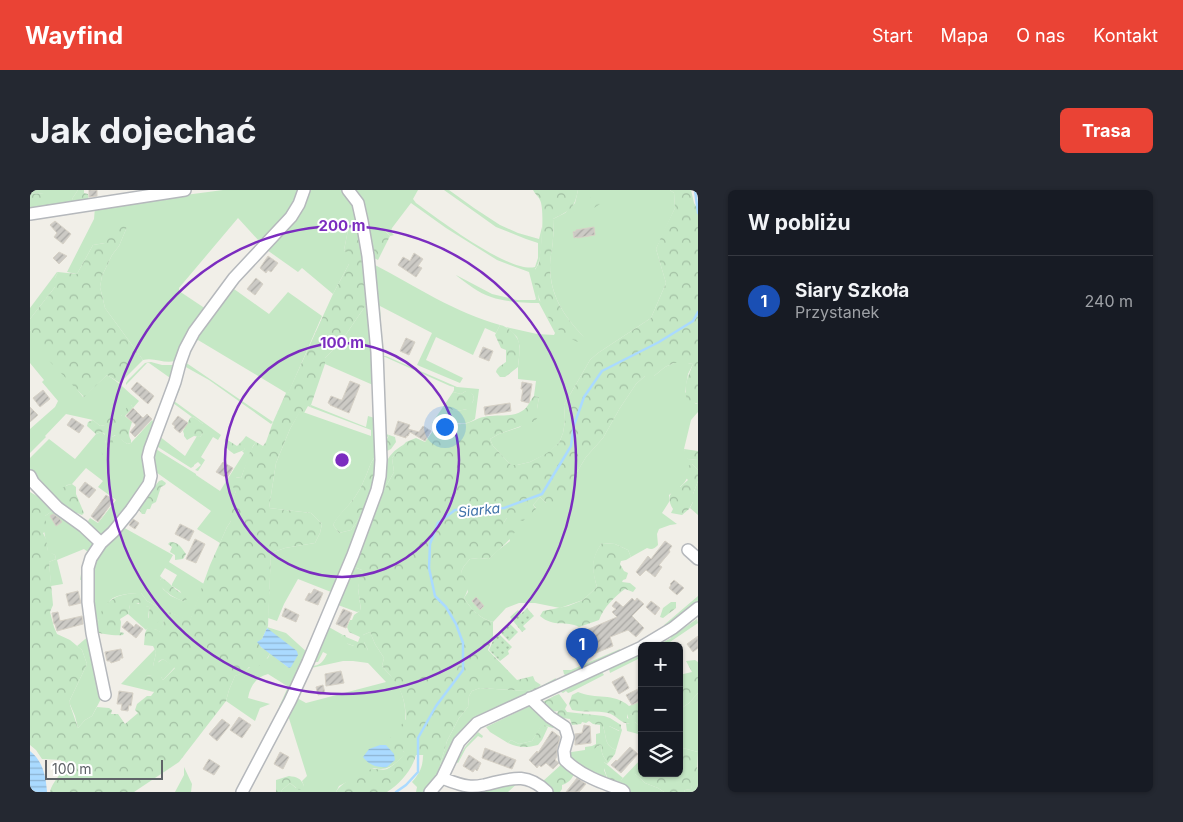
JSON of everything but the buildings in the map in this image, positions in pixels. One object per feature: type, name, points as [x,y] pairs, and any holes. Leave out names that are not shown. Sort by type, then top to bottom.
[{"type":"street","points":[[30,214],[185,190]]},
{"type":"street","points":[[105,695],[92,633],[88,602],[88,568],[91,558],[101,543],[131,510],[149,484],[151,476],[148,457],[150,449],[175,382],[180,362],[194,332],[234,278],[291,217],[299,204],[304,190]]},
{"type":"street","points":[[242,792],[306,668],[353,555],[377,490],[380,476],[381,434],[377,352],[368,256],[358,203],[348,190]]},
{"type":"street","points":[[30,476],[33,482],[58,508],[84,526],[101,543]]},
{"type":"street","points":[[688,550],[698,559]]},
{"type":"street","points":[[649,642],[673,628],[698,608]]},
{"type":"street","points":[[430,792],[442,778],[459,742],[477,723],[638,648]]},
{"type":"street","points":[[530,698],[550,717],[565,727],[568,737],[564,751],[565,760],[570,765],[600,782],[624,792]]},
{"type":"street","points":[[442,778],[467,786],[517,778],[526,779],[539,784],[547,792]]},
{"type":"green space","points":[[30,190],[78,190],[72,199],[76,203],[30,210],[44,193],[30,194]]},
{"type":"green space","points":[[78,190],[84,190],[84,193],[88,194],[89,201],[76,203],[73,201],[72,199]]},
{"type":"green space","points":[[223,190],[302,190],[301,194],[175,361],[171,362],[151,359],[143,360],[105,308],[100,287],[102,276],[112,255],[119,246],[127,227],[105,243],[93,245],[77,274],[67,272],[94,219],[95,207]],"holes":[[[238,218],[260,242],[206,309],[179,291],[179,288]]]},
{"type":"green space","points":[[307,190],[341,190],[357,211],[374,351],[373,385],[325,364],[325,358],[340,343],[366,305],[356,220],[349,225],[344,250],[350,256],[349,264],[333,294],[302,268],[298,272],[267,250]]},
{"type":"green space","points":[[355,190],[418,190],[413,199],[416,203],[456,232],[492,254],[524,267],[535,267],[538,258],[538,243],[496,227],[444,190],[449,190],[500,225],[518,233],[539,239],[542,227],[540,255],[535,269],[539,300],[584,337],[564,313],[552,286],[550,265],[553,219],[565,213],[575,203],[578,190],[670,190],[674,193],[675,208],[656,249],[666,283],[651,318],[590,360],[564,405],[565,421],[559,443],[548,453],[530,462],[511,465],[493,446],[490,439],[520,427],[537,409],[539,397],[534,396],[536,381],[518,379],[520,347],[517,337],[506,327],[537,334],[554,335],[555,333],[539,303],[515,302],[491,297],[473,288],[456,275],[492,294],[517,300],[535,300],[529,272],[497,260],[446,228],[411,203],[392,228],[391,232],[394,235],[390,236],[385,230],[371,246]]},
{"type":"green space","points":[[533,190],[578,190],[573,206],[553,219],[550,266],[555,296],[564,313],[584,337],[580,343],[564,334],[552,323],[543,308],[534,282],[533,274],[540,256],[542,221],[540,200]]},
{"type":"green space","points":[[670,190],[691,190],[698,210],[698,404],[687,400],[686,395],[687,382],[693,364],[674,363],[665,367],[654,376],[645,376],[636,384],[603,438],[586,457],[577,472],[577,484],[551,503],[546,503],[540,497],[533,505],[536,509],[523,521],[507,518],[504,522],[515,532],[509,540],[489,559],[470,559],[464,566],[461,572],[468,588],[464,598],[476,613],[484,619],[493,622],[493,636],[488,650],[517,680],[533,676],[535,681],[541,685],[536,689],[526,691],[480,688],[472,691],[469,696],[468,707],[459,718],[447,741],[434,779],[431,780],[429,776],[430,772],[423,755],[416,755],[412,766],[405,776],[387,792],[336,792],[342,785],[357,775],[372,769],[387,769],[405,754],[403,751],[393,750],[387,742],[406,719],[404,702],[400,690],[382,666],[384,658],[370,632],[363,635],[366,639],[364,642],[368,650],[363,653],[354,652],[354,646],[343,642],[341,636],[345,635],[358,642],[360,637],[349,632],[347,627],[354,615],[361,610],[358,588],[360,572],[362,570],[354,567],[379,494],[385,488],[394,472],[392,458],[406,442],[416,438],[425,442],[439,419],[462,424],[489,416],[514,414],[528,406],[534,396],[539,397],[537,409],[541,413],[535,421],[490,439],[493,446],[511,465],[517,465],[530,462],[547,453],[559,443],[565,421],[564,405],[590,360],[651,318],[666,283],[656,249],[675,208],[674,193]]},
{"type":"green space","points":[[599,192],[603,199],[600,204],[594,208],[590,207],[588,202],[592,196]]},
{"type":"green space","points":[[44,193],[50,207],[30,210],[30,194]]},
{"type":"green space","points":[[356,219],[366,305],[340,343],[325,358],[325,364],[311,405],[310,407],[308,406],[304,413],[300,412],[290,429],[276,463],[269,508],[311,513],[322,524],[315,543],[285,548],[271,553],[268,626],[262,639],[261,647],[270,653],[259,666],[249,667],[244,673],[235,676],[226,701],[179,762],[134,792],[50,792],[62,769],[61,760],[42,759],[30,745],[30,492],[37,496],[43,495],[54,510],[45,516],[49,530],[43,533],[48,551],[55,555],[56,559],[49,562],[53,605],[50,612],[54,627],[57,634],[70,640],[82,650],[87,664],[69,702],[78,728],[85,720],[92,716],[97,707],[109,708],[112,710],[111,714],[118,714],[125,724],[138,713],[135,710],[137,704],[147,696],[151,696],[154,692],[149,682],[143,680],[143,676],[152,676],[150,671],[155,670],[161,672],[163,680],[175,668],[163,659],[153,666],[155,650],[153,646],[144,645],[145,633],[148,627],[159,632],[164,620],[159,620],[156,624],[148,623],[149,607],[140,607],[139,603],[136,603],[130,605],[128,614],[120,619],[120,632],[124,633],[123,635],[96,632],[94,631],[93,623],[98,622],[104,607],[114,598],[126,594],[141,593],[147,601],[190,620],[210,565],[231,521],[225,517],[236,491],[233,487],[235,477],[241,478],[249,454],[256,442],[263,446],[266,442],[286,393],[288,393],[333,294],[349,264],[349,256],[344,250],[349,225]]},
{"type":"green space","points":[[116,224],[127,227],[119,246],[112,255],[102,276],[100,287],[105,308],[143,360],[120,383],[107,375],[84,397],[34,345],[34,336],[30,330],[30,319],[55,287],[55,278],[58,272],[77,274],[93,245],[105,243],[112,226]]},
{"type":"green space","points":[[384,230],[390,236],[378,260],[372,257],[371,246]]},
{"type":"green space","points":[[375,265],[468,314],[500,325],[496,333],[485,328],[473,355],[436,337],[426,360],[463,378],[460,383],[417,365],[432,333],[380,306],[382,351],[371,268]]},
{"type":"green space","points":[[57,272],[55,287],[30,319],[30,308]]},
{"type":"green space","points":[[232,285],[236,287],[234,289],[269,314],[288,292],[322,316],[288,394],[198,340],[193,344],[185,362],[273,422],[271,424],[209,380],[184,366],[180,379],[180,389],[174,401],[221,435],[218,440],[213,437],[201,457],[205,460],[198,471],[195,470],[201,465],[198,462],[191,468],[158,447],[154,442],[161,424],[164,424],[159,436],[185,456],[197,436],[200,437],[203,433],[203,424],[173,403],[166,418],[164,416],[191,343]]},
{"type":"green space","points":[[500,325],[515,335],[520,348],[518,367],[505,377],[500,377],[496,372],[506,362],[506,350],[501,348],[495,335]]},
{"type":"green space","points":[[30,330],[83,397],[107,375],[139,401],[133,408],[131,405],[121,416],[113,417],[105,425],[100,426],[93,420],[66,414],[30,453],[30,429],[55,407],[58,401],[42,382],[44,380],[30,363]]},
{"type":"green space","points":[[382,356],[386,356],[457,387],[479,389],[475,419],[471,422],[458,423],[439,419],[436,424],[432,423],[443,407],[455,410],[467,409],[467,403],[472,403],[474,399],[473,395],[469,391],[461,394],[453,392],[454,387],[383,357],[386,434],[389,435],[385,444],[385,451],[387,453],[384,455],[380,359]]},
{"type":"green space","points":[[151,362],[162,365],[175,365],[173,380],[147,363],[126,385],[128,380],[145,363]]},
{"type":"green space","points":[[674,363],[693,364],[688,374],[685,392],[698,404],[698,412],[691,420],[684,449],[688,459],[698,460],[698,470],[692,464],[685,482],[669,495],[669,502],[662,513],[677,524],[659,529],[657,534],[658,545],[653,549],[647,548],[631,557],[628,550],[615,544],[602,543],[594,559],[594,575],[597,587],[583,600],[560,608],[535,603],[519,603],[506,608],[493,622],[480,616],[464,598],[468,592],[461,572],[464,566],[470,559],[489,559],[510,541],[504,522],[507,518],[536,508],[533,505],[540,497],[546,503],[577,472],[586,457],[603,438],[636,384],[645,376],[654,376],[665,367]]},
{"type":"green space","points":[[470,391],[474,399],[472,403],[467,403],[467,409],[455,410],[443,407],[453,392],[461,394]]},
{"type":"green space","points":[[129,404],[133,408],[125,416],[132,422],[129,434],[131,443],[127,444],[115,435],[112,437],[114,447],[103,455],[101,451],[96,450],[96,446],[100,443],[106,444],[106,441],[102,439],[105,434],[102,432],[96,434],[87,426],[88,422],[93,420],[100,426],[105,425],[110,416],[121,416]]},
{"type":"green space","points":[[311,405],[366,427],[368,416],[378,419],[379,464],[377,479],[326,614],[323,613],[331,592],[298,579],[277,621],[268,618],[271,553],[285,548],[315,543],[322,524],[311,513],[269,508],[276,463],[290,429],[300,411],[371,436],[371,430],[310,407]],"holes":[[[374,458],[373,484],[363,512],[351,530],[339,533],[333,525],[355,497]]]},
{"type":"green space","points":[[192,417],[203,424],[203,433],[200,437],[194,436],[187,440],[183,431]]},
{"type":"green space","points":[[152,420],[156,425],[149,476],[105,539],[86,524],[90,518],[98,523],[116,500],[98,487],[103,481],[86,468],[72,484],[67,485],[54,499],[30,475],[30,458],[49,439],[75,459],[96,434],[102,432],[105,435],[106,444],[102,451],[112,437],[116,435],[127,444],[131,443]]},
{"type":"green space","points":[[389,435],[395,437],[396,442],[391,449],[385,451],[386,441]]},
{"type":"green space","points":[[246,436],[256,442],[241,478],[236,477],[236,491],[231,503],[231,521],[220,543],[197,529],[211,511],[153,470],[153,446],[220,491],[244,453],[242,451],[247,440],[243,440]]},
{"type":"green space","points":[[225,439],[237,446],[243,440],[247,440],[247,444],[244,450],[234,454],[227,448]]},
{"type":"green space","points":[[405,444],[392,458],[394,472],[385,488],[379,494],[383,471],[388,459],[397,449]]},
{"type":"green space","points":[[684,449],[698,451],[698,460],[688,459],[685,456]]},
{"type":"green space","points":[[374,458],[375,476],[363,512],[351,530],[339,533],[333,525],[355,497]]},
{"type":"green space","points":[[692,464],[698,470],[698,481],[693,494],[693,502],[682,515],[671,513],[673,509],[669,500],[670,495],[675,487],[680,487],[688,480],[684,476],[684,468]]},
{"type":"green space","points":[[162,480],[166,483],[161,487],[156,502],[152,504],[150,509],[147,509],[145,514],[142,514],[139,510],[145,499],[159,481]]},
{"type":"green space","points":[[698,481],[698,515],[690,508]]},
{"type":"green space","points":[[72,484],[76,487],[76,494],[84,513],[82,515],[77,513],[75,516],[54,499],[61,489]]},
{"type":"green space","points":[[54,510],[97,543],[83,579],[80,580],[88,552],[84,549],[57,560],[63,584],[51,586],[49,562],[56,559],[55,555],[48,552],[44,525],[45,516]]},
{"type":"green space","points":[[121,526],[173,555],[169,562],[204,584],[190,621],[147,601],[141,593],[138,593],[113,598],[104,608],[98,622],[93,623],[90,601],[94,557]],"holes":[[[165,568],[177,575],[172,586],[180,591],[185,602],[171,596],[163,589],[160,580],[162,578],[160,576]]]},
{"type":"green space","points":[[170,542],[176,543],[181,547],[186,554],[183,559],[175,560],[175,555],[170,552],[172,547],[168,544]]},
{"type":"green space","points":[[602,543],[615,544],[628,550],[631,557],[621,561],[620,564],[624,571],[628,573],[626,579],[622,582],[630,583],[636,588],[633,592],[625,589],[617,595],[599,620],[579,627],[545,620],[540,616],[543,611],[568,606],[583,600],[597,587],[593,565],[595,554]]},
{"type":"green space","points":[[351,566],[362,570],[358,588],[361,611],[357,612],[338,605],[330,624],[328,623]]},
{"type":"green space","points":[[162,578],[183,594],[187,600],[185,602],[165,591],[160,585]]},
{"type":"green space","points":[[698,596],[698,602],[666,627],[664,625]]},
{"type":"green space","points":[[671,602],[676,602],[676,608],[663,618],[660,617],[663,608]]},
{"type":"green space","points":[[136,603],[149,607],[148,618],[164,620],[158,633],[157,630],[148,628],[146,630],[128,614],[130,605]]},
{"type":"green space","points":[[527,608],[534,616],[523,626],[526,629],[522,632],[510,617],[518,610],[521,614]]},
{"type":"green space","points":[[697,619],[698,623],[670,642],[664,642]]},
{"type":"green space","points":[[510,624],[518,632],[509,641],[501,633]]},
{"type":"green space","points":[[327,626],[343,635],[341,636],[348,644],[354,646],[354,652],[368,650],[363,635],[370,632],[384,658],[382,666],[395,681],[403,697],[405,724],[403,751],[406,754],[388,768],[374,768],[339,786],[336,792],[281,792],[290,783],[296,788],[304,786],[302,781],[307,776],[287,712],[311,666],[321,663],[327,654],[323,652],[318,662],[314,662]],"holes":[[[343,661],[368,663],[386,682],[306,703],[297,698],[311,668]]]},
{"type":"green space","points":[[267,627],[286,633],[309,654],[282,709],[279,707],[287,686],[268,674],[260,677],[254,683],[248,698],[270,704],[260,708],[255,721],[226,701],[235,676],[268,658],[270,653],[289,668]]},
{"type":"green space","points":[[498,633],[512,647],[508,651],[509,654],[500,661],[489,650]]},
{"type":"green space","points":[[91,634],[102,697],[92,716],[85,720],[78,728],[69,702],[87,664],[82,650],[77,646]]},
{"type":"green space","points":[[155,649],[153,666],[163,659],[175,667],[163,680],[161,677],[153,674],[152,676],[146,675],[154,692],[121,684]]},
{"type":"green space","points":[[620,649],[619,652],[566,676],[564,674],[563,670],[571,670]]},
{"type":"green space","points":[[638,655],[638,659],[610,673],[609,669]]},
{"type":"green space","points":[[695,660],[698,662],[698,693],[683,707],[683,674],[692,672],[686,661]]},
{"type":"green space","points":[[602,672],[604,675],[571,692],[561,692]]},
{"type":"green space","points":[[556,678],[553,685],[476,722],[427,792],[416,792],[417,787],[412,782],[420,769],[423,755],[439,769],[447,741],[459,718],[468,707],[469,696],[472,691],[480,688],[526,691],[536,689]]},
{"type":"green space","points":[[578,692],[591,696],[617,699],[629,706],[638,703],[638,725],[635,722],[634,716],[630,714],[627,714],[627,718],[632,721],[630,724],[624,723],[608,713],[572,710],[569,704],[572,695]]},
{"type":"green space","points":[[698,693],[698,752],[683,748],[683,707]]},
{"type":"green space","points":[[559,694],[567,705],[565,709],[567,712],[604,716],[621,725],[620,731],[609,726],[603,726],[606,741],[609,746],[616,750],[608,763],[602,753],[602,746],[592,748],[596,744],[596,734],[600,733],[600,725],[589,721],[572,725],[570,719],[556,717],[558,711],[550,710],[539,704]]},
{"type":"green space","points":[[532,705],[556,724],[553,728],[542,725],[532,741],[519,744],[511,740],[508,743],[490,732],[486,727]]},
{"type":"green space","points":[[627,714],[635,716],[635,722],[638,725],[638,734],[627,731],[626,724],[630,724]]},
{"type":"green space","points":[[542,724],[548,727],[538,745],[523,747],[508,743],[511,740],[519,744],[532,741]]},
{"type":"green space","points":[[603,726],[609,726],[619,731],[621,728],[616,750],[609,746],[606,741]]},
{"type":"green space","points":[[478,732],[483,736],[482,738],[478,736],[466,748],[458,763],[456,762],[465,747]]},
{"type":"green space","points":[[600,745],[608,763],[604,762],[604,770],[609,783],[588,773],[565,753],[585,750],[585,747],[592,746],[592,748]]},
{"type":"green space","points":[[683,748],[698,752],[697,774],[694,777],[691,789],[684,792],[664,792],[645,783],[638,777],[683,777]]},
{"type":"green space","points":[[564,762],[574,774],[570,781],[562,785],[560,792],[553,792],[542,782]]},
{"type":"green space","points":[[602,762],[623,778],[621,780],[622,783],[617,786],[609,783]]},
{"type":"green space","points":[[638,762],[635,774],[645,783],[664,792],[629,792],[617,786]]},
{"type":"green space","points":[[184,767],[192,784],[191,792],[175,792],[184,775]]},
{"type":"green space","points":[[638,767],[638,777],[635,774],[634,770]]},
{"type":"green space","points":[[698,768],[698,792],[684,792],[691,789],[692,781]]},
{"type":"green space","points":[[289,776],[296,777],[303,783],[302,789],[299,790],[290,783],[281,792],[276,792],[276,780]]},
{"type":"green space","points":[[521,780],[508,792],[470,792],[467,790]]},
{"type":"water","points":[[267,628],[297,651],[298,655],[291,667],[289,668],[257,642],[262,639]]},
{"type":"water","points":[[386,745],[394,754],[395,760],[387,767],[374,765],[363,757],[369,749]]},
{"type":"water","points":[[30,751],[38,760],[43,770],[47,792],[30,792]]},
{"type":"waterway","name":"Siarka","points":[[695,190],[698,213]]},
{"type":"waterway","name":"Siarka","points":[[396,792],[406,785],[418,772],[418,738],[436,706],[463,670],[463,643],[456,624],[446,607],[435,596],[429,568],[430,544],[438,523],[455,510],[504,508],[542,494],[571,446],[574,425],[584,397],[602,371],[659,342],[693,321],[698,312]]},
{"type":"place","name":"Siary Szkoła","points":[[582,669]]}]
